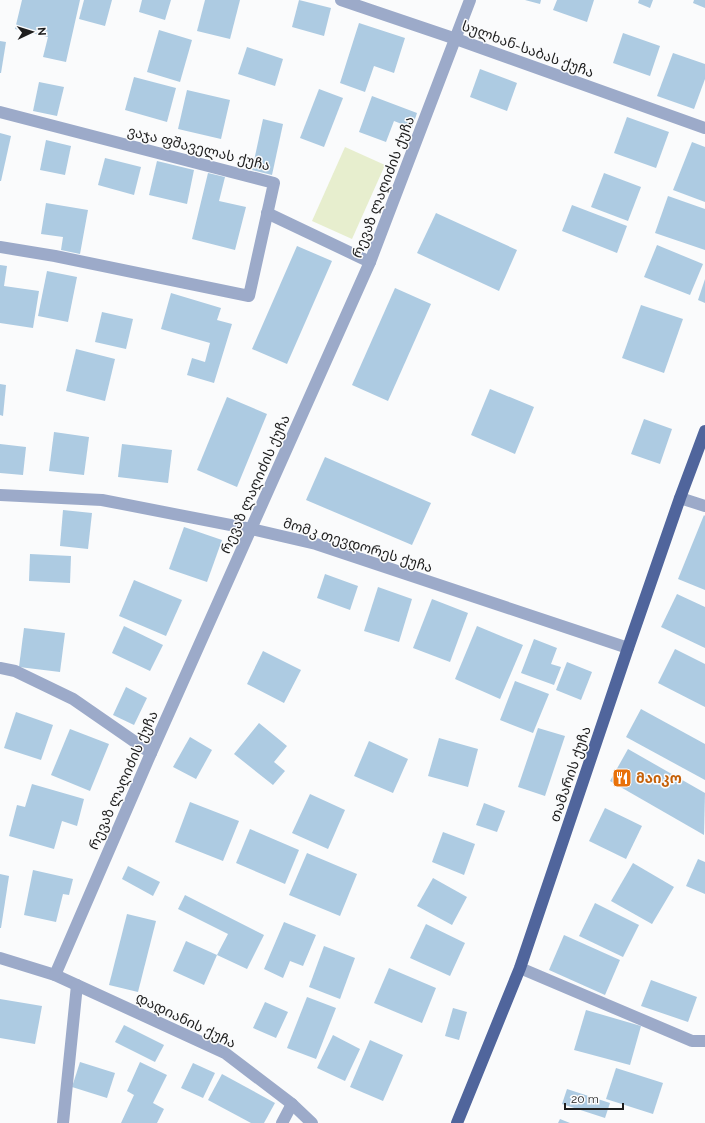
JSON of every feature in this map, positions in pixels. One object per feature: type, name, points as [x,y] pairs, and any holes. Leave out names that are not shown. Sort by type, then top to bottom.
[{"type":"main road","name":"თამარის ქუჩა","points":[[457,1123],[520,968],[628,648],[705,431]]},
{"type":"street","name":"სულხან-საბას ქუჩა","points":[[341,0],[456,39],[705,128]]},
{"type":"street","name":"რევაზ ლაღიძის ქუჩა","points":[[55,975],[151,752],[370,262],[470,0]]},
{"type":"street","name":"ვაჯა ფშაველას ქუჩა","points":[[0,112],[274,183],[267,213]]},
{"type":"street","points":[[0,247],[55,256],[249,296],[267,213],[370,262]]},
{"type":"street","name":"მომკ თევდორეს ქუჩა","points":[[0,495],[102,500],[251,529],[316,544],[628,648]]},
{"type":"street","points":[[680,498],[705,506]]},
{"type":"street","points":[[0,668],[15,671],[73,699],[151,752]]},
{"type":"street","name":"დადიანის ქუჩა","points":[[0,958],[55,975],[225,1053],[292,1104],[312,1123]]},
{"type":"street","points":[[520,968],[692,1041],[705,1041]]},
{"type":"street","points":[[63,1123],[77,985]]},
{"type":"street","points":[[282,1123],[292,1104]]},
{"type":"green space","points":[[345,147],[385,165],[352,239],[312,221]]},
{"type":"building","points":[[22,0],[80,0],[66,62],[43,57],[48,37],[15,29]]},
{"type":"building","points":[[84,0],[112,0],[105,26],[79,19]]},
{"type":"building","points":[[142,0],[171,0],[165,20],[139,12]]},
{"type":"building","points":[[205,0],[240,0],[230,39],[197,31]]},
{"type":"building","points":[[299,0],[331,8],[324,36],[292,27]]},
{"type":"building","points":[[525,0],[541,0],[540,4]]},
{"type":"building","points":[[557,0],[594,0],[587,22],[553,10]]},
{"type":"building","points":[[639,0],[653,0],[650,8],[638,3]]},
{"type":"building","points":[[694,0],[705,0],[705,8],[693,3]]},
{"type":"building","points":[[359,23],[405,38],[394,73],[374,66],[365,92],[340,83]]},
{"type":"building","points":[[159,30],[192,40],[180,82],[147,72]]},
{"type":"building","points":[[623,33],[660,46],[650,76],[613,63]]},
{"type":"building","points":[[0,41],[6,42],[1,73],[0,73]]},
{"type":"building","points":[[247,47],[283,59],[275,86],[238,74]]},
{"type":"building","points":[[673,53],[705,64],[705,79],[694,109],[657,96]]},
{"type":"building","points":[[480,69],[517,83],[507,111],[470,97]]},
{"type":"building","points":[[134,77],[176,88],[167,122],[125,110]]},
{"type":"building","points":[[39,82],[64,87],[57,116],[33,111]]},
{"type":"building","points":[[319,89],[343,98],[324,147],[300,138]]},
{"type":"building","points":[[187,90],[230,100],[221,139],[178,129]]},
{"type":"building","points":[[372,96],[417,113],[412,128],[394,121],[386,142],[359,132]]},
{"type":"building","points":[[627,117],[669,132],[656,168],[614,153]]},
{"type":"building","points":[[263,119],[283,124],[272,175],[252,170]]},
{"type":"building","points":[[0,133],[11,136],[1,181],[0,181]]},
{"type":"building","points":[[46,140],[71,146],[65,175],[40,170]]},
{"type":"building","points":[[692,142],[705,147],[705,202],[673,190]]},
{"type":"building","points":[[105,158],[141,167],[134,195],[98,185]]},
{"type":"building","points":[[157,161],[194,170],[187,204],[149,195]]},
{"type":"building","points":[[208,173],[225,177],[219,201],[246,207],[235,250],[192,239]]},
{"type":"building","points":[[604,173],[641,187],[628,221],[591,207]]},
{"type":"building","points":[[668,196],[705,209],[705,250],[655,233]]},
{"type":"building","points":[[46,203],[88,210],[80,254],[61,250],[63,237],[41,234]]},
{"type":"building","points":[[572,205],[627,226],[617,253],[562,231]]},
{"type":"building","points":[[436,213],[517,250],[499,291],[417,253]]},
{"type":"building","points":[[657,245],[703,264],[690,295],[644,277]]},
{"type":"building","points":[[297,246],[332,261],[287,364],[252,349]]},
{"type":"building","points":[[0,265],[7,266],[4,286],[39,291],[33,328],[0,323]]},
{"type":"building","points":[[47,271],[77,277],[68,322],[38,316]]},
{"type":"building","points":[[705,279],[705,303],[698,300]]},
{"type":"building","points":[[395,288],[431,304],[388,401],[352,385]]},
{"type":"building","points":[[171,293],[221,308],[217,320],[232,324],[214,383],[187,375],[192,358],[205,362],[210,343],[161,329]]},
{"type":"building","points":[[641,305],[683,319],[664,373],[622,358]]},
{"type":"building","points":[[102,312],[133,319],[126,349],[95,342]]},
{"type":"building","points":[[76,349],[115,359],[105,401],[66,391]]},
{"type":"building","points":[[0,384],[6,385],[3,416],[0,415]]},
{"type":"building","points":[[490,389],[534,407],[515,454],[471,435]]},
{"type":"building","points":[[227,397],[267,414],[237,487],[197,470]]},
{"type":"building","points":[[644,419],[672,429],[660,464],[631,454]]},
{"type":"building","points":[[54,432],[89,437],[84,475],[49,471]]},
{"type":"building","points":[[0,444],[26,447],[23,475],[0,473]]},
{"type":"building","points":[[122,444],[172,450],[168,483],[118,477]]},
{"type":"building","points":[[325,457],[431,503],[412,545],[306,500]]},
{"type":"building","points":[[63,510],[92,513],[88,549],[60,546]]},
{"type":"building","points":[[704,515],[705,516],[705,590],[678,579]]},
{"type":"building","points":[[184,527],[222,540],[207,582],[169,569]]},
{"type":"building","points":[[30,554],[71,556],[70,583],[29,581]]},
{"type":"building","points":[[325,574],[358,586],[350,610],[317,598]]},
{"type":"building","points":[[134,580],[182,600],[166,636],[119,616]]},
{"type":"building","points":[[378,587],[412,599],[399,642],[364,631]]},
{"type":"building","points":[[677,594],[705,607],[705,648],[661,627]]},
{"type":"building","points":[[432,599],[468,613],[450,662],[413,648]]},
{"type":"building","points":[[124,626],[163,645],[150,671],[112,653]]},
{"type":"building","points":[[477,626],[523,645],[500,699],[455,679]]},
{"type":"building","points":[[24,628],[65,633],[60,672],[19,667]]},
{"type":"building","points":[[534,639],[557,648],[551,664],[561,667],[554,685],[521,673]]},
{"type":"building","points":[[675,649],[705,664],[705,707],[658,683]]},
{"type":"building","points":[[263,651],[301,670],[284,703],[247,684]]},
{"type":"building","points":[[567,662],[592,672],[581,700],[556,690]]},
{"type":"building","points":[[515,681],[549,694],[533,733],[500,720]]},
{"type":"building","points":[[126,687],[147,698],[134,725],[113,715]]},
{"type":"building","points":[[641,709],[705,744],[705,780],[626,737]]},
{"type":"building","points":[[16,712],[53,725],[41,760],[4,748]]},
{"type":"building","points":[[259,723],[287,746],[274,762],[285,771],[273,785],[234,754]]},
{"type":"building","points":[[538,728],[565,736],[545,796],[518,787]]},
{"type":"building","points":[[70,729],[109,744],[90,791],[51,775]]},
{"type":"building","points":[[190,737],[212,750],[196,779],[173,767]]},
{"type":"building","points":[[439,738],[478,749],[468,787],[428,776]]},
{"type":"building","points":[[369,741],[408,759],[393,793],[354,776]]},
{"type":"building","points":[[628,749],[705,793],[704,835],[610,781]]},
{"type":"building","points":[[32,784],[84,799],[77,826],[62,821],[54,849],[9,836],[17,805],[25,807]]},
{"type":"building","points":[[310,794],[345,810],[328,849],[292,833]]},
{"type":"building","points":[[190,802],[239,821],[223,861],[175,842]]},
{"type":"building","points":[[484,803],[505,811],[497,832],[476,825]]},
{"type":"building","points":[[605,808],[642,826],[626,859],[589,841]]},
{"type":"building","points":[[250,829],[299,850],[285,884],[236,863]]},
{"type":"building","points":[[443,832],[475,844],[464,875],[432,862]]},
{"type":"building","points":[[307,853],[357,874],[340,916],[289,895]]},
{"type":"building","points":[[698,859],[705,862],[705,894],[686,886]]},
{"type":"building","points":[[633,863],[674,887],[652,924],[611,901]]},
{"type":"building","points":[[128,866],[160,882],[153,896],[122,879]]},
{"type":"building","points":[[33,870],[73,879],[69,895],[63,894],[56,922],[24,915]]},
{"type":"building","points":[[0,874],[9,876],[1,928],[0,928]]},
{"type":"building","points":[[433,878],[467,897],[452,925],[417,906]]},
{"type":"building","points":[[185,895],[264,935],[247,969],[217,955],[228,934],[178,909]]},
{"type":"building","points":[[595,903],[639,925],[623,957],[579,936]]},
{"type":"building","points":[[127,914],[156,921],[138,992],[109,985]]},
{"type":"building","points":[[284,922],[316,935],[303,966],[290,961],[283,978],[264,969]]},
{"type":"building","points":[[426,924],[465,943],[450,976],[410,958]]},
{"type":"building","points":[[564,935],[620,960],[605,995],[549,970]]},
{"type":"building","points":[[186,941],[217,955],[204,985],[173,971]]},
{"type":"building","points":[[324,946],[355,958],[340,999],[309,987]]},
{"type":"building","points":[[389,968],[436,988],[422,1023],[374,1003]]},
{"type":"building","points":[[651,980],[697,997],[688,1022],[641,1006]]},
{"type":"building","points":[[307,997],[336,1008],[316,1059],[287,1048]]},
{"type":"building","points":[[0,999],[42,1006],[35,1044],[0,1038]]},
{"type":"building","points":[[265,1002],[288,1012],[276,1038],[253,1028]]},
{"type":"building","points":[[453,1008],[467,1012],[459,1040],[445,1036]]},
{"type":"building","points":[[586,1010],[641,1026],[630,1065],[574,1050]]},
{"type":"building","points":[[124,1025],[164,1045],[155,1062],[115,1042]]},
{"type":"building","points":[[333,1035],[360,1049],[345,1081],[317,1068]]},
{"type":"building","points":[[370,1040],[403,1055],[383,1101],[350,1087]]},
{"type":"building","points":[[80,1062],[115,1073],[107,1098],[72,1087]]},
{"type":"building","points":[[140,1062],[167,1075],[153,1103],[164,1109],[157,1123],[121,1123],[134,1095],[127,1091]]},
{"type":"building","points":[[193,1063],[215,1073],[203,1098],[181,1088]]},
{"type":"building","points":[[616,1068],[663,1083],[653,1114],[606,1099]]},
{"type":"building","points":[[222,1074],[275,1103],[264,1123],[251,1123],[208,1100]]},
{"type":"building","points":[[567,1089],[610,1103],[605,1118],[562,1104]]},
{"type":"building","points":[[560,1119],[570,1123],[558,1123]]},
{"type":"place","name":"მაიკო","points":[[622,778]]}]
